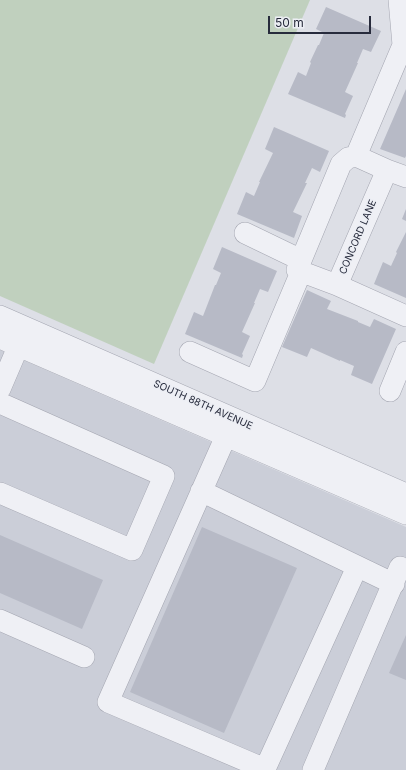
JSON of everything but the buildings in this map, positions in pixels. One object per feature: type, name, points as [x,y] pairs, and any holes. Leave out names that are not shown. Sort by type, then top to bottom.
[{"type":"street","points":[[190,352],[255,381],[341,164],[348,158],[356,156],[399,74],[403,45],[399,0]]},
{"type":"street","name":"CONCORD LANE","points":[[245,233],[337,285],[397,173],[356,156]]},
{"type":"street","points":[[337,285],[406,316]]},
{"type":"street","name":"SOUTH 88TH AVENUE","points":[[0,316],[15,337],[226,436],[406,514]]},
{"type":"street","points":[[0,389],[15,337]]},
{"type":"street","name":"SOUTH 88TH AVENUE","points":[[15,337],[406,494]]},
{"type":"street","points":[[390,391],[406,352]]},
{"type":"street","points":[[0,404],[164,476],[132,550],[0,493]]},
{"type":"street","points":[[226,436],[108,702],[265,769],[357,567]]},
{"type":"street","points":[[201,491],[357,567],[401,569],[313,770]]},
{"type":"street","points":[[0,620],[84,657]]},
{"type":"shaded area","points":[[0,350],[406,527],[406,770],[0,770]]},
{"type":"green space","points":[[0,0],[310,0],[154,364],[0,296]]}]
